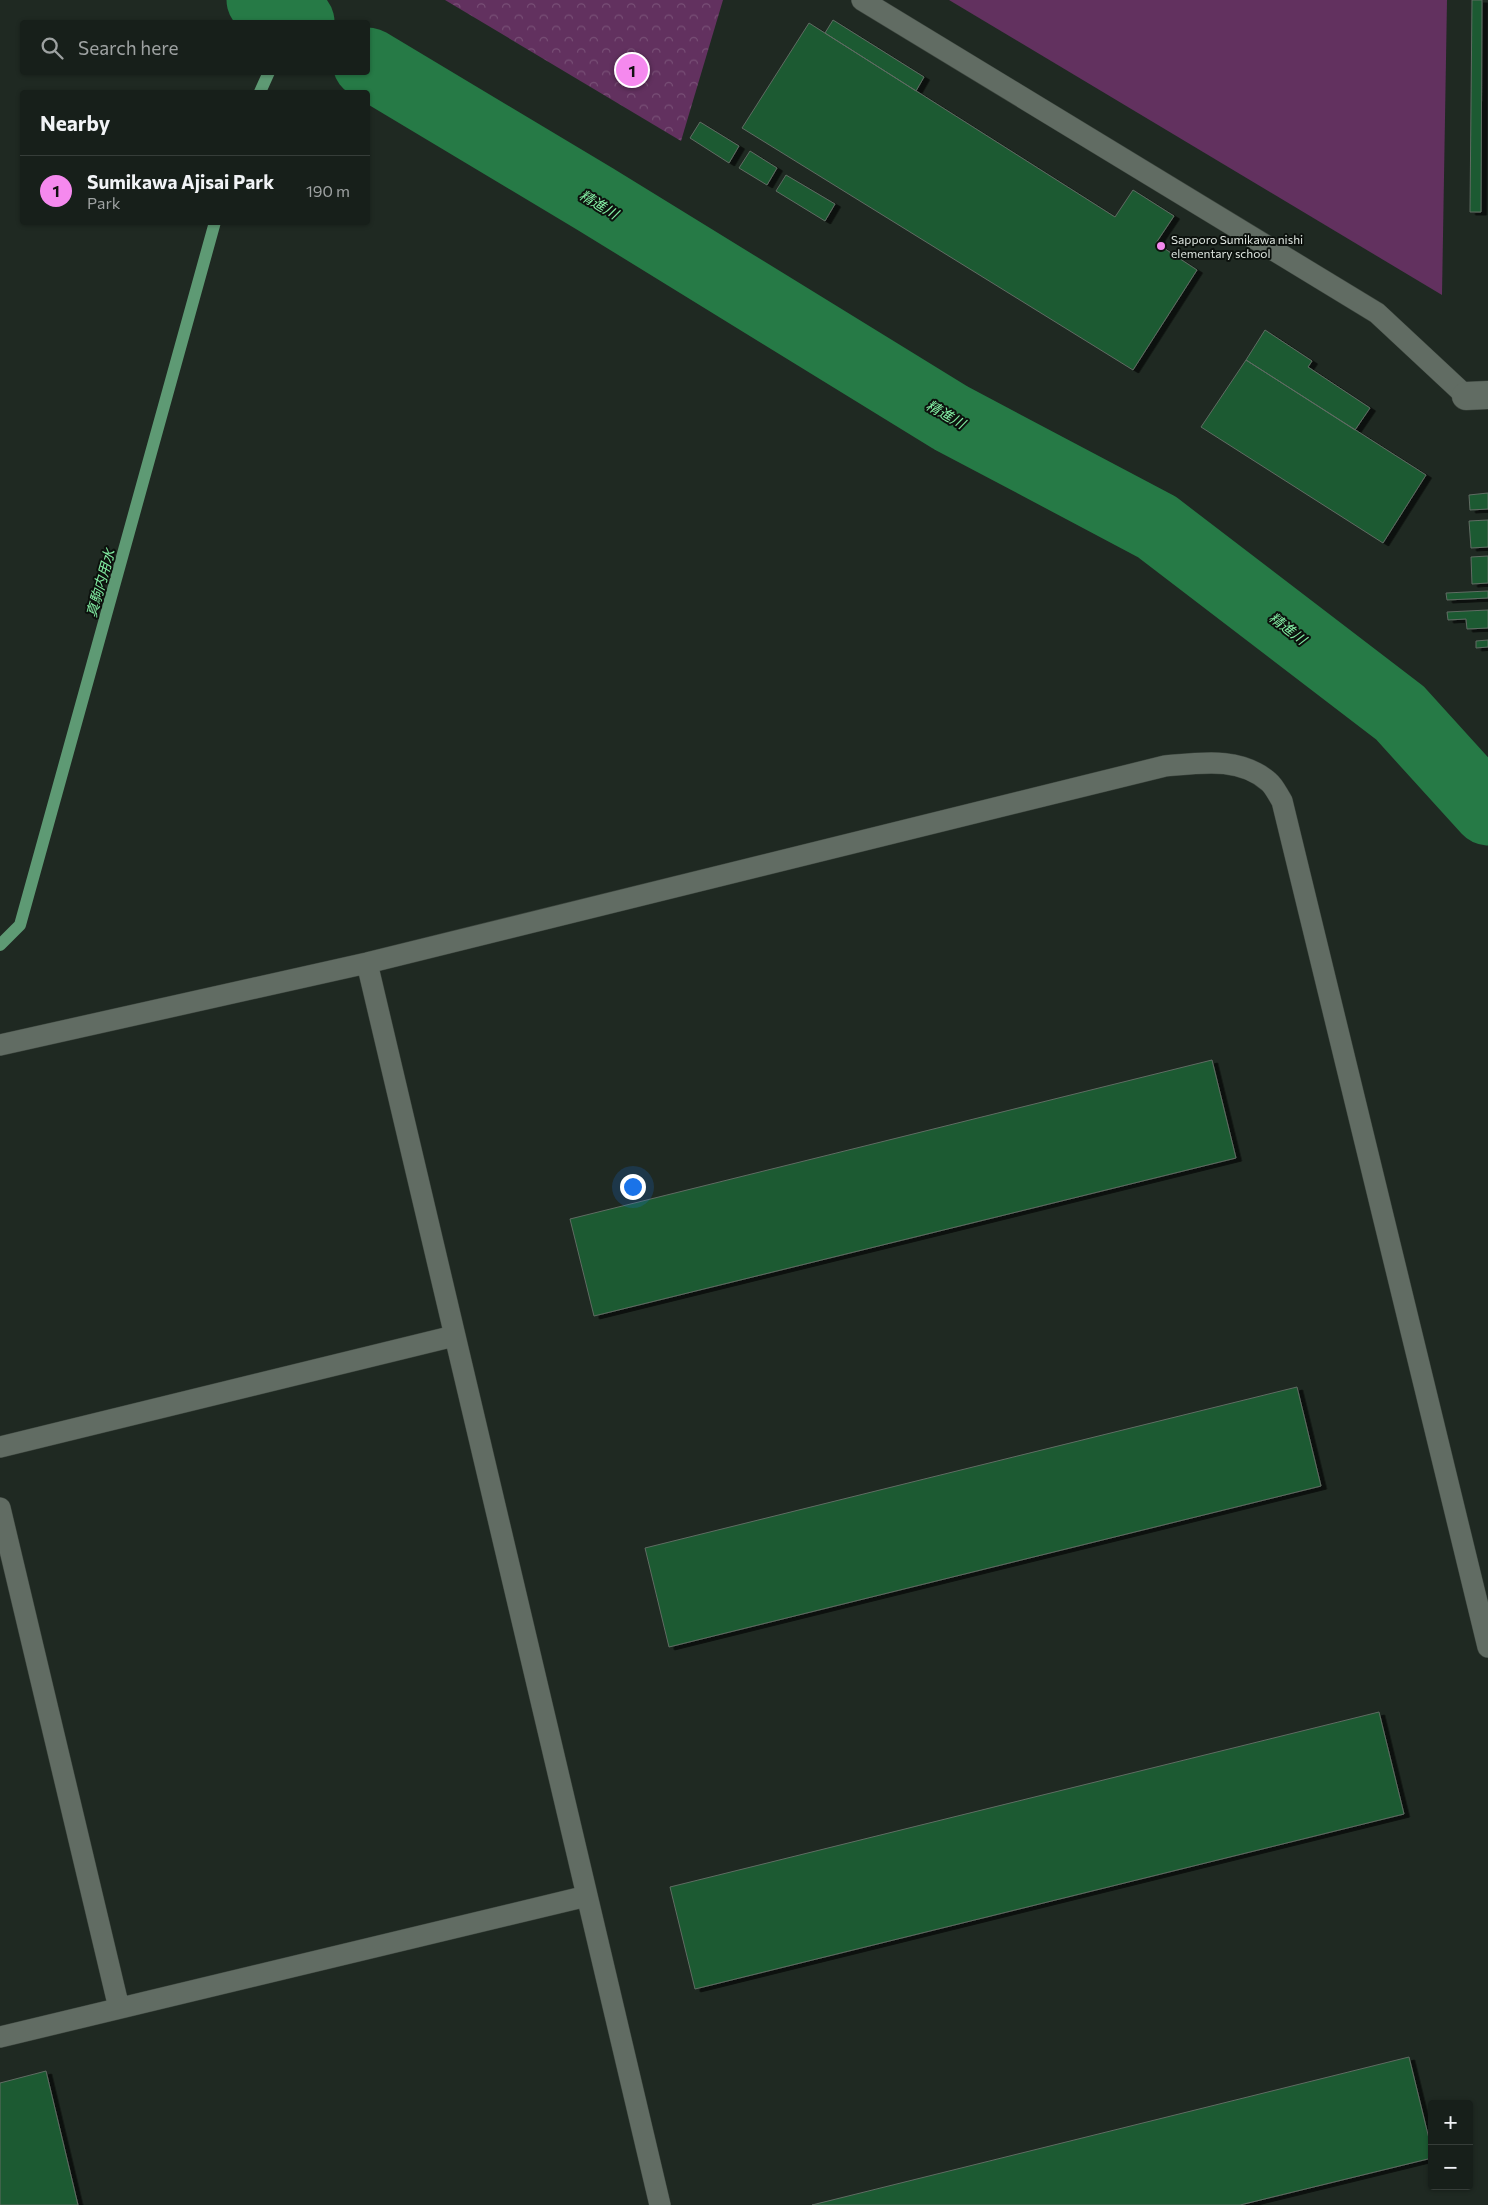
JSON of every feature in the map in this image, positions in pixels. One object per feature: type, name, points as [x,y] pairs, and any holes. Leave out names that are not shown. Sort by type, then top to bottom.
[{"type":"lane","points":[[862,0],[1376,313],[1477,395]]},
{"type":"lane","points":[[0,1045],[367,963],[1165,766],[1218,761],[1248,769],[1269,782],[1282,801],[1488,1647]]},
{"type":"lane","points":[[367,963],[660,2205]]},
{"type":"lane","points":[[0,1447],[454,1336]]},
{"type":"lane","points":[[0,1508],[119,2008]]},
{"type":"lane","points":[[0,2037],[587,1896]]},
{"type":"green space","points":[[445,0],[723,0],[681,141]]},
{"type":"green space","points":[[949,0],[1447,0],[1442,295]]},
{"type":"building","points":[[1472,0],[1482,0],[1481,212],[1470,212]]},
{"type":"building","points":[[833,20],[924,77],[916,91],[825,33]]},
{"type":"building","points":[[809,23],[1115,217],[1133,190],[1174,216],[1156,243],[1197,270],[1133,370],[742,128]]},
{"type":"building","points":[[700,122],[739,146],[729,163],[690,138]]},
{"type":"building","points":[[750,151],[777,168],[767,185],[739,168]]},
{"type":"building","points":[[786,175],[835,204],[825,221],[776,191]]},
{"type":"building","points":[[1265,330],[1312,361],[1308,367],[1370,408],[1355,430],[1246,360]]},
{"type":"building","points":[[1246,360],[1426,475],[1383,543],[1201,427]]},
{"type":"building","points":[[1488,493],[1488,509],[1470,510],[1469,495]]},
{"type":"building","points":[[1488,520],[1488,547],[1471,548],[1469,521]]},
{"type":"building","points":[[1488,556],[1488,583],[1472,584],[1471,557]]},
{"type":"building","points":[[1488,591],[1488,598],[1447,600],[1446,593]]},
{"type":"building","points":[[1488,610],[1488,628],[1467,629],[1466,619],[1448,620],[1447,612]]},
{"type":"building","points":[[1488,640],[1488,647],[1476,648],[1476,641]]},
{"type":"building","points":[[1212,1060],[1236,1158],[594,1316],[570,1219]]},
{"type":"building","points":[[1297,1387],[1321,1486],[669,1647],[645,1548]]},
{"type":"building","points":[[1379,1712],[1404,1814],[695,1989],[670,1887]]},
{"type":"building","points":[[1409,2057],[1428,2135],[1428,2159],[1240,2205],[812,2205]]},
{"type":"building","points":[[46,2071],[78,2205],[0,2205],[0,2083]]},
{"type":"waterway","name":"精進川","points":[[262,0],[296,20]]},
{"type":"waterway","name":"精進川","points":[[370,64],[595,199],[951,418],[1157,527],[1400,713],[1488,810]]},
{"type":"waterway","name":"真駒内用水","points":[[261,90],[268,75]]},
{"type":"waterway","name":"真駒内用水","points":[[0,945],[20,925],[214,225]]},
{"type":"place","name":"Sumikawa Ajisai Park","points":[[632,70]]},
{"type":"place","name":"Sapporo Sumikawa nishi elementary school","points":[[1161,246]]}]
